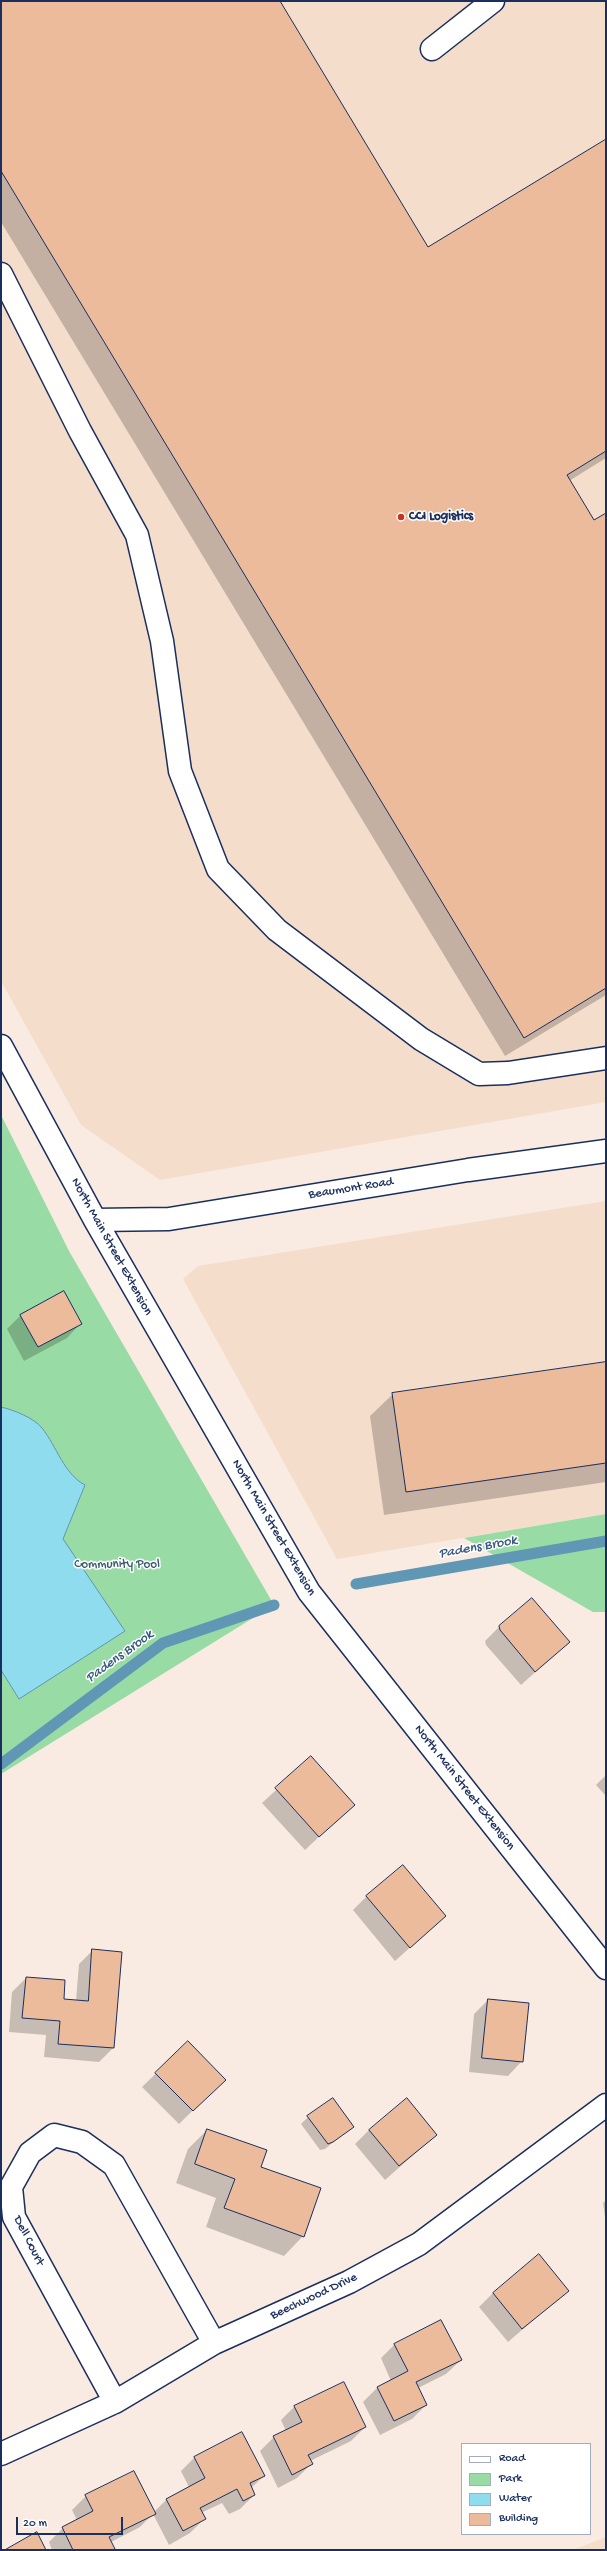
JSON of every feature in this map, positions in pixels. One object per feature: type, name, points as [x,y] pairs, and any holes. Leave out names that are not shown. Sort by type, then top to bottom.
[{"type":"street","points":[[432,50],[493,1]]},
{"type":"street","points":[[1,274],[80,431],[138,535],[162,641],[180,771],[218,869],[277,930],[421,1039],[479,1074],[508,1073],[606,1058]]},
{"type":"street","name":"North Main Street Extension","points":[[1,1046],[95,1220],[309,1592],[606,1968]]},
{"type":"street","name":"Beaumont Road","points":[[95,1220],[169,1219],[468,1170],[606,1150]]},
{"type":"street","name":"Beechwood Drive","points":[[1,2454],[115,2402],[214,2343],[349,2282],[419,2244],[606,2105]]},
{"type":"street","name":"Dell Court","points":[[115,2402],[14,2217],[11,2187],[30,2153],[54,2135],[82,2142],[114,2165],[214,2343]]},
{"type":"shaded area","points":[[1,1],[606,1],[606,1102],[160,1180],[81,1125],[1,981]]},
{"type":"shaded area","points":[[606,1201],[606,1514],[337,1559],[183,1279],[198,1266]]},
{"type":"shaded area","points":[[606,2537],[606,2550],[573,2550]]},
{"type":"green space","name":"Community Pool","points":[[1,1115],[69,1251],[274,1605],[1,1774]]},
{"type":"green space","points":[[606,1514],[606,1612],[593,1612],[464,1538]]},
{"type":"water","points":[[1,1407],[23,1415],[38,1424],[47,1435],[66,1467],[85,1485],[63,1539],[125,1631],[19,1699],[1,1670]]},
{"type":"building","name":"CCI Logistics","points":[[1,1],[280,1],[428,247],[606,139],[606,451],[567,475],[594,520],[606,513],[606,988],[524,1038],[1,171]]},
{"type":"building","points":[[64,1291],[82,1324],[38,1347],[20,1315]]},
{"type":"building","points":[[606,1362],[606,1463],[406,1492],[392,1393]]},
{"type":"building","points":[[532,1598],[570,1642],[535,1672],[500,1630],[499,1626]]},
{"type":"building","points":[[311,1756],[355,1805],[319,1837],[275,1788]]},
{"type":"building","points":[[403,1865],[446,1916],[410,1948],[366,1896]]},
{"type":"building","points":[[92,1949],[122,1952],[114,2048],[58,2044],[60,2021],[22,2018],[26,1977],[65,1980],[64,1999],[88,2001]]},
{"type":"building","points":[[488,1999],[529,2003],[523,2062],[482,2058]]},
{"type":"building","points":[[188,2041],[226,2080],[193,2111],[155,2073]]},
{"type":"building","points":[[333,2098],[354,2127],[328,2144],[307,2116]]},
{"type":"building","points":[[407,2098],[437,2135],[399,2166],[369,2130]]},
{"type":"building","points":[[207,2129],[267,2150],[261,2167],[321,2188],[304,2237],[224,2208],[235,2179],[195,2164]]},
{"type":"building","points":[[539,2254],[569,2291],[522,2329],[493,2293]]},
{"type":"building","points":[[441,2320],[462,2360],[416,2382],[427,2405],[394,2421],[377,2387],[408,2371],[394,2344]]},
{"type":"building","points":[[344,2382],[366,2427],[308,2455],[313,2464],[292,2475],[273,2436],[302,2422],[294,2406]]},
{"type":"building","points":[[242,2432],[265,2476],[250,2483],[255,2495],[243,2501],[237,2489],[200,2508],[206,2519],[183,2531],[166,2499],[205,2478],[194,2457]]},
{"type":"building","points":[[134,2471],[156,2514],[109,2537],[115,2549],[73,2550],[62,2527],[93,2511],[85,2495]]},
{"type":"building","points":[[37,2532],[46,2550],[5,2550]]},
{"type":"waterway","name":"Padens Brook","points":[[356,1584],[606,1541]]},
{"type":"waterway","name":"Padens Brook","points":[[1,1764],[163,1643],[274,1605]]},
{"type":"place","name":"CCI Logistics","points":[[401,517]]}]
